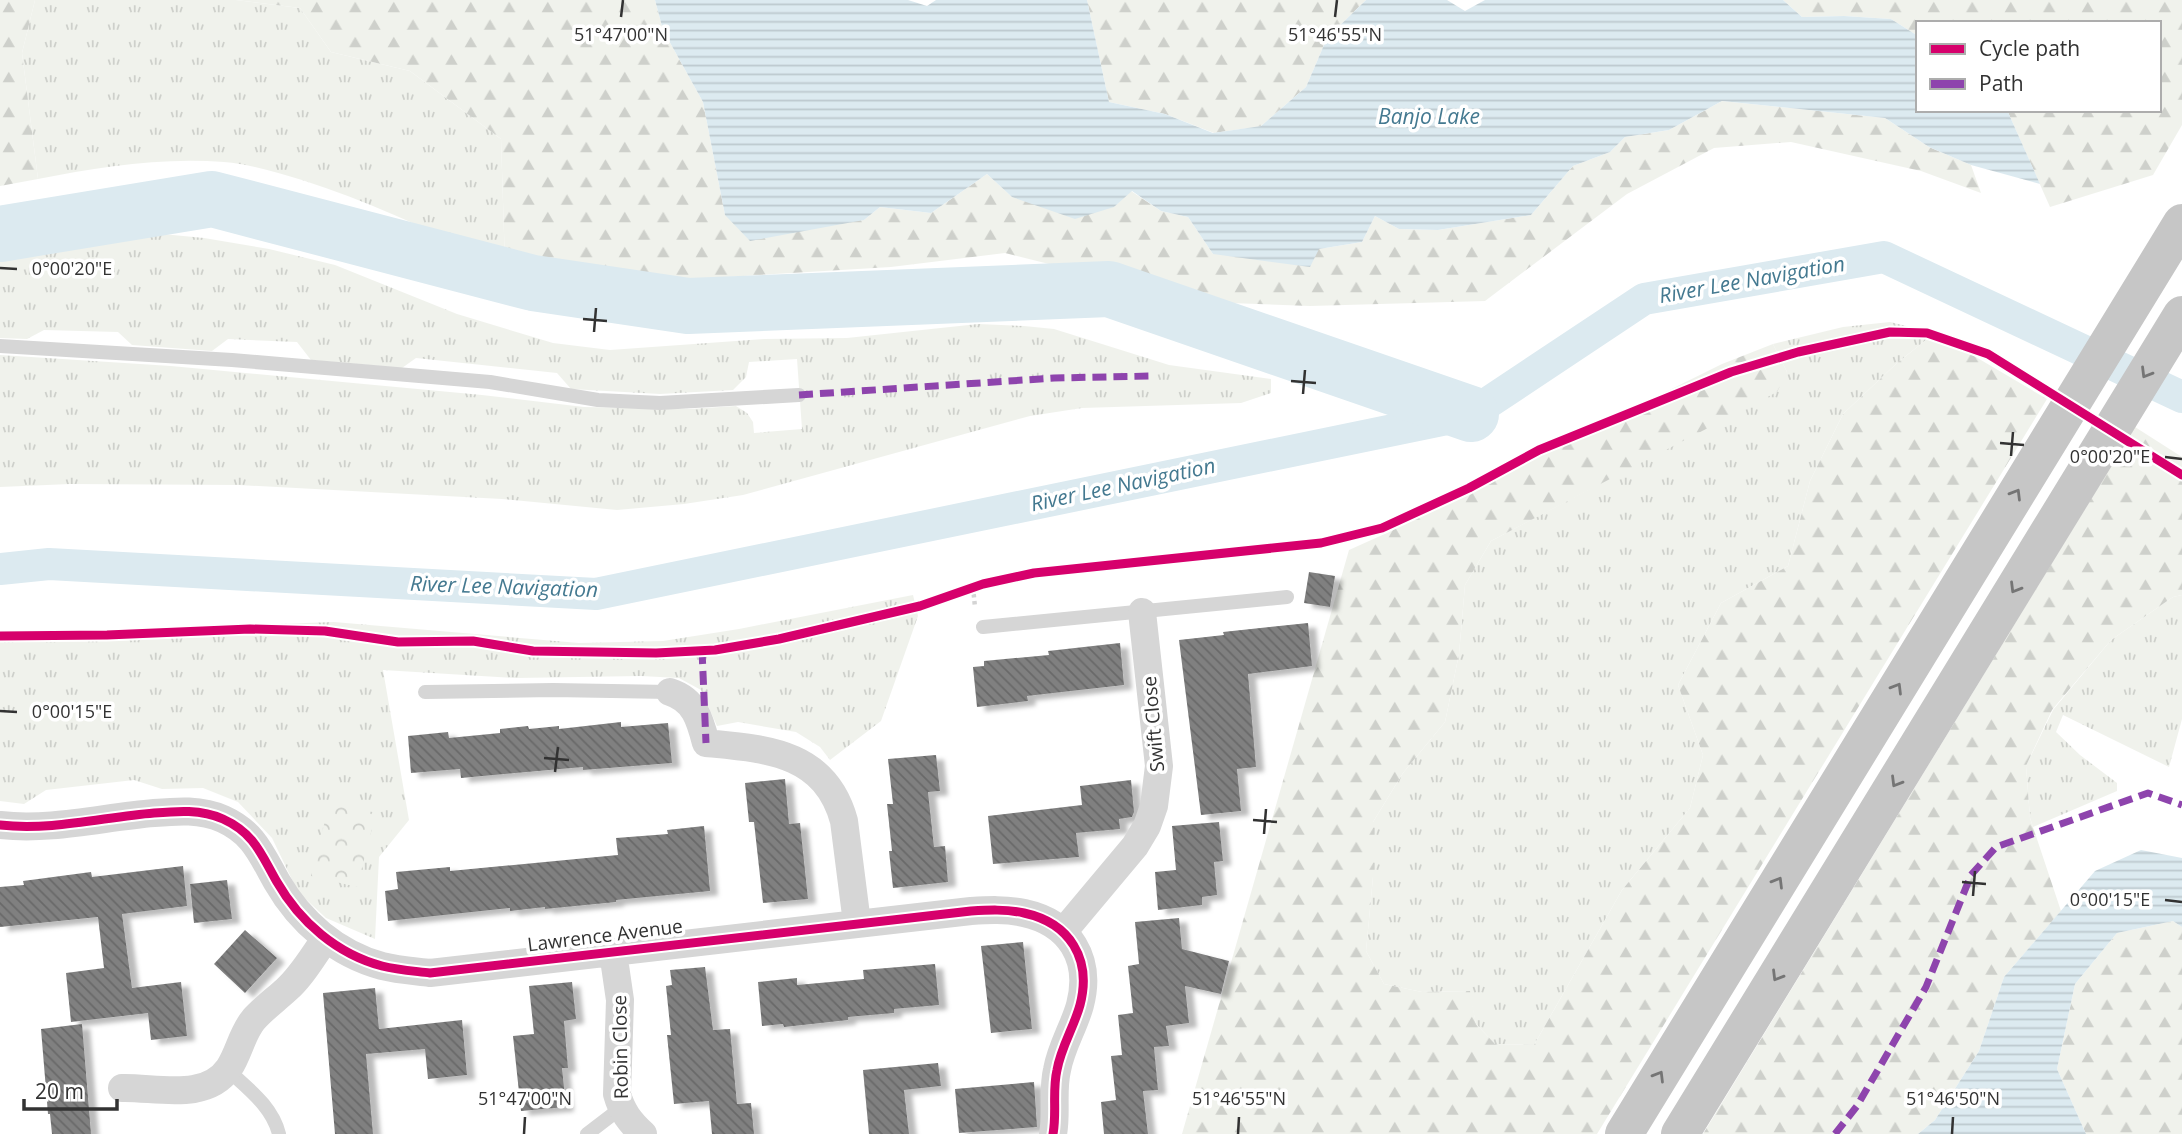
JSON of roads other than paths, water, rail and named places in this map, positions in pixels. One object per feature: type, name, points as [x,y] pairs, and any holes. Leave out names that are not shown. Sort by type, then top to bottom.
[{"type":"highway","points":[[1624,1134],[2182,223]]},
{"type":"highway","points":[[1680,1134],[2182,315]]},
{"type":"street","name":"Swift Close","points":[[1063,932],[1135,846],[1147,826],[1154,806],[1159,766],[1142,612]]},
{"type":"street","points":[[670,692],[682,696],[693,708],[700,720],[706,743],[779,752],[801,762],[827,784],[840,806],[844,821],[856,923]]},
{"type":"street","name":"Lawrence Avenue","points":[[0,825],[29,827],[185,811],[220,817],[248,834],[293,906],[307,923],[326,938],[365,961],[385,967],[430,973],[971,911],[1001,910],[1023,913],[1042,918],[1063,932]]},
{"type":"street","points":[[1053,1134],[1056,1121],[1056,1071],[1080,1005],[1083,978],[1080,955],[1063,932]]},
{"type":"street","points":[[122,1088],[183,1092],[214,1081],[228,1070],[251,1023],[300,975],[326,938]]},
{"type":"street","name":"Robin Close","points":[[613,952],[620,1000],[617,1094],[621,1108],[630,1122],[643,1134]]},
{"type":"lane","points":[[0,346],[232,360],[490,382],[598,400],[660,402],[799,395]]},
{"type":"lane","points":[[983,627],[1287,597]]},
{"type":"lane","points":[[425,692],[670,692]]},
{"type":"lane","points":[[228,1070],[262,1101],[279,1134]]},
{"type":"lane","points":[[587,1134],[621,1108]]},
{"type":"water","name":"Banjo Lake","points":[[655,0],[908,0],[927,6],[936,0],[1087,0],[1109,102],[1165,114],[1213,133],[1261,126],[1306,87],[1327,38],[1366,0],[1447,0],[1465,11],[1485,0],[1783,0],[1802,17],[1891,19],[1916,35],[1916,112],[2008,112],[2040,184],[1971,165],[1929,147],[1885,118],[1722,101],[1669,130],[1625,137],[1610,152],[1573,166],[1531,215],[1438,230],[1399,229],[1375,216],[1362,242],[1319,249],[1310,267],[1213,254],[1188,217],[1161,211],[1132,191],[1114,207],[1075,219],[1012,197],[987,174],[931,213],[880,207],[864,220],[750,241],[725,215],[703,102],[663,30]]},
{"type":"water","points":[[2141,850],[2182,858],[2182,927],[2173,921],[2117,933],[2075,984],[2057,1069],[2086,1134],[1918,1134],[1935,1120],[1979,1051],[2004,977],[2095,871]]},
{"type":"waterway","points":[[0,234],[212,199],[533,283],[688,306],[1109,289],[1471,414]]},
{"type":"waterway","name":"River Lee Navigation","points":[[0,569],[49,564],[596,594],[1471,414],[1644,299],[1884,257],[2182,397]]}]
